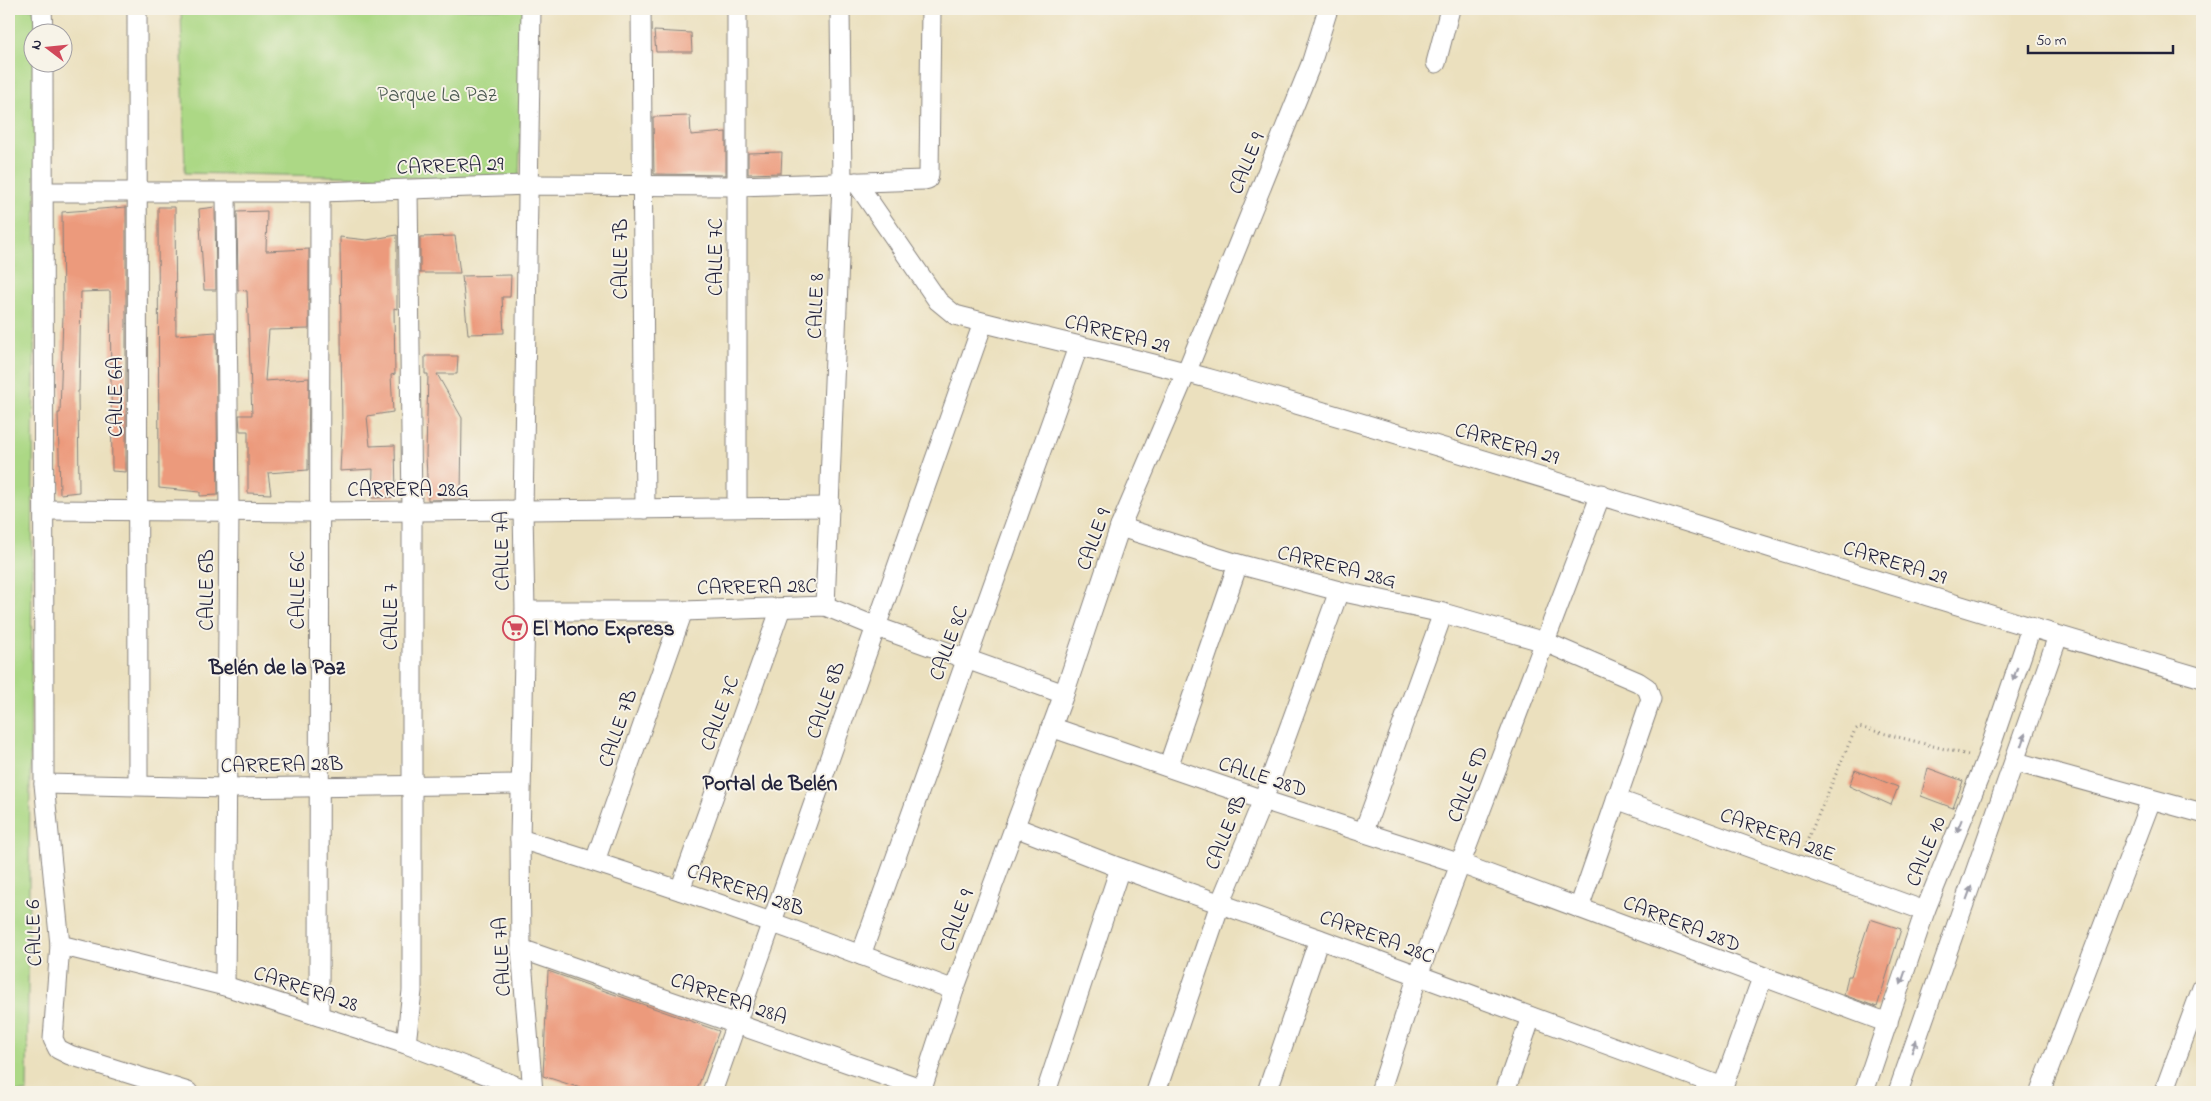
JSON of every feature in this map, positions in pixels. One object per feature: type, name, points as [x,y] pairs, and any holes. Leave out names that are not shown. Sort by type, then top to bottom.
[{"type":"street","points":[[42,9],[43,22]]},
{"type":"street","name":"CALLE 6A","points":[[137,9],[138,785]]},
{"type":"street","name":"CALLE 7A","points":[[530,9],[523,511],[525,611],[520,839],[521,949],[533,1092]]},
{"type":"street","name":"CALLE 7B","points":[[641,9],[645,509]]},
{"type":"street","name":"CALLE 7C","points":[[737,9],[737,506]]},
{"type":"street","name":"CALLE 8","points":[[825,606],[849,183],[840,9]]},
{"type":"street","name":"CARRERA 29","points":[[45,192],[320,192],[528,185],[642,184],[738,186],[928,179],[931,9]]},
{"type":"street","name":"CALLE 9","points":[[922,1091],[954,990],[1064,694],[1120,527],[1186,373],[1311,64],[1328,9]]},
{"type":"street","points":[[1436,62],[1450,9]]},
{"type":"street","name":"CALLE 6","points":[[43,72],[45,192],[44,784],[60,945],[53,1023],[54,1044],[70,1055],[188,1092]]},
{"type":"street","name":"CARRERA 29","points":[[849,183],[938,301],[955,315],[1186,373],[1602,494],[2031,628],[2202,678]]},
{"type":"street","name":"CALLE 7","points":[[406,1044],[412,991],[412,511],[408,190]]},
{"type":"street","name":"CALLE 6C","points":[[319,1016],[320,192]]},
{"type":"street","name":"CALLE 6B","points":[[225,986],[229,510],[226,193]]},
{"type":"street","name":"CALLE 8B","points":[[712,1092],[774,922],[874,626],[983,322]]},
{"type":"street","name":"CALLE 8C","points":[[861,955],[1078,347]]},
{"type":"street","name":"CALLE 9D","points":[[1380,1092],[1418,975],[1602,494]]},
{"type":"street","name":"CARRERA 28G","points":[[45,510],[319,512],[523,511],[737,506],[830,507]]},
{"type":"street","name":"CARRERA 28G","points":[[1120,527],[1238,564],[1339,591],[1443,613],[1545,642],[1638,682],[1647,688],[1651,699],[1579,908]]},
{"type":"street","points":[[1168,767],[1238,564]]},
{"type":"street","name":"CALLE 9B","points":[[1156,1092],[1220,904],[1263,800],[1339,591]]},
{"type":"street","name":"CARRERA 28C","points":[[525,611],[682,610],[825,606],[874,626],[1064,694]]},
{"type":"street","name":"CALLE 7C","points":[[680,890],[781,608]]},
{"type":"street","name":"CALLE 7B","points":[[595,861],[682,610]]},
{"type":"street","points":[[1364,831],[1443,613]]},
{"type":"street","name":"CALLE 10","points":[[1864,1092],[1926,911],[1986,760],[2031,628]]},
{"type":"street","points":[[1898,1092],[2016,762],[2058,636]]},
{"type":"street","name":"CALLE 28D","points":[[1051,727],[1263,800],[1364,831],[1461,864]]},
{"type":"street","points":[[2016,762],[2151,800],[2202,812]]},
{"type":"street","name":"CARRERA 28B","points":[[44,784],[228,788],[520,784]]},
{"type":"street","name":"CARRERA 28E","points":[[1616,799],[1926,911]]},
{"type":"street","points":[[2040,1092],[2151,800]]},
{"type":"street","name":"CARRERA 28C","points":[[1015,827],[1120,868],[1531,1017],[1722,1090]]},
{"type":"street","name":"CARRERA 28B","points":[[520,839],[595,861],[774,922],[954,990]]},
{"type":"street","name":"CARRERA 28D","points":[[1461,864],[1762,978],[1888,1023]]},
{"type":"street","points":[[1046,1092],[1120,868]]},
{"type":"street","points":[[1267,1092],[1319,939]]},
{"type":"street","name":"CARRERA 28","points":[[60,945],[225,986],[406,1044],[533,1092]]},
{"type":"street","name":"CARRERA 28A","points":[[521,949],[922,1091]]},
{"type":"street","points":[[1722,1090],[1762,978]]},
{"type":"street","points":[[2164,1092],[2202,988]]},
{"type":"street","points":[[1505,1092],[1531,1017]]},
{"type":"path","points":[[1797,864],[1855,730],[1859,727],[1986,760]]},
{"type":"green space","points":[[9,9],[38,9],[37,22],[22,22],[22,72],[37,72],[27,1092],[9,1092]]},
{"type":"green space","name":"Parque La Paz","points":[[181,9],[525,9],[519,180],[185,173]]},
{"type":"building","points":[[654,31],[691,33],[692,52],[656,52]]},
{"type":"building","points":[[690,116],[691,135],[726,132],[726,175],[654,174],[653,117]]},
{"type":"building","points":[[782,152],[781,173],[748,174],[748,153]]},
{"type":"building","points":[[126,207],[126,472],[112,471],[110,291],[81,292],[78,391],[79,492],[60,494],[58,413],[60,413],[63,314],[62,212]]},
{"type":"building","points":[[158,207],[175,207],[176,335],[216,332],[218,495],[200,496],[200,492],[159,488]]},
{"type":"building","points":[[215,207],[216,290],[204,290],[199,209]]},
{"type":"building","points":[[267,211],[266,251],[309,249],[309,329],[269,330],[265,381],[309,378],[308,470],[268,473],[271,494],[248,493],[248,431],[240,431],[239,415],[252,415],[247,291],[238,290],[237,212]]},
{"type":"building","points":[[397,235],[397,309],[394,308],[395,374],[391,375],[393,412],[367,416],[370,446],[395,445],[396,497],[372,498],[373,469],[340,471],[342,430],[340,237],[367,240]]},
{"type":"building","points":[[455,236],[460,273],[420,273],[420,237]]},
{"type":"building","points":[[511,275],[510,297],[502,297],[504,333],[468,334],[462,276]]},
{"type":"building","points":[[425,356],[458,356],[457,374],[437,374],[462,418],[461,499],[428,500],[426,455],[428,374],[425,374]]},
{"type":"building","points":[[1928,768],[1963,781],[1953,808],[1921,796]]},
{"type":"building","points":[[1855,770],[1898,787],[1891,805],[1849,786]]},
{"type":"building","points":[[1870,919],[1901,929],[1877,1007],[1844,995],[1848,976],[1851,976]]},
{"type":"building","points":[[548,971],[719,1031],[696,1092],[593,1092],[543,1076]]},
{"type":"place","name":"El Mono Express","points":[[515,628]]},
{"type":"district","name":"Belén de la Paz","points":[[277,666]]},
{"type":"district","name":"Portal de Belén","points":[[770,782]]}]
